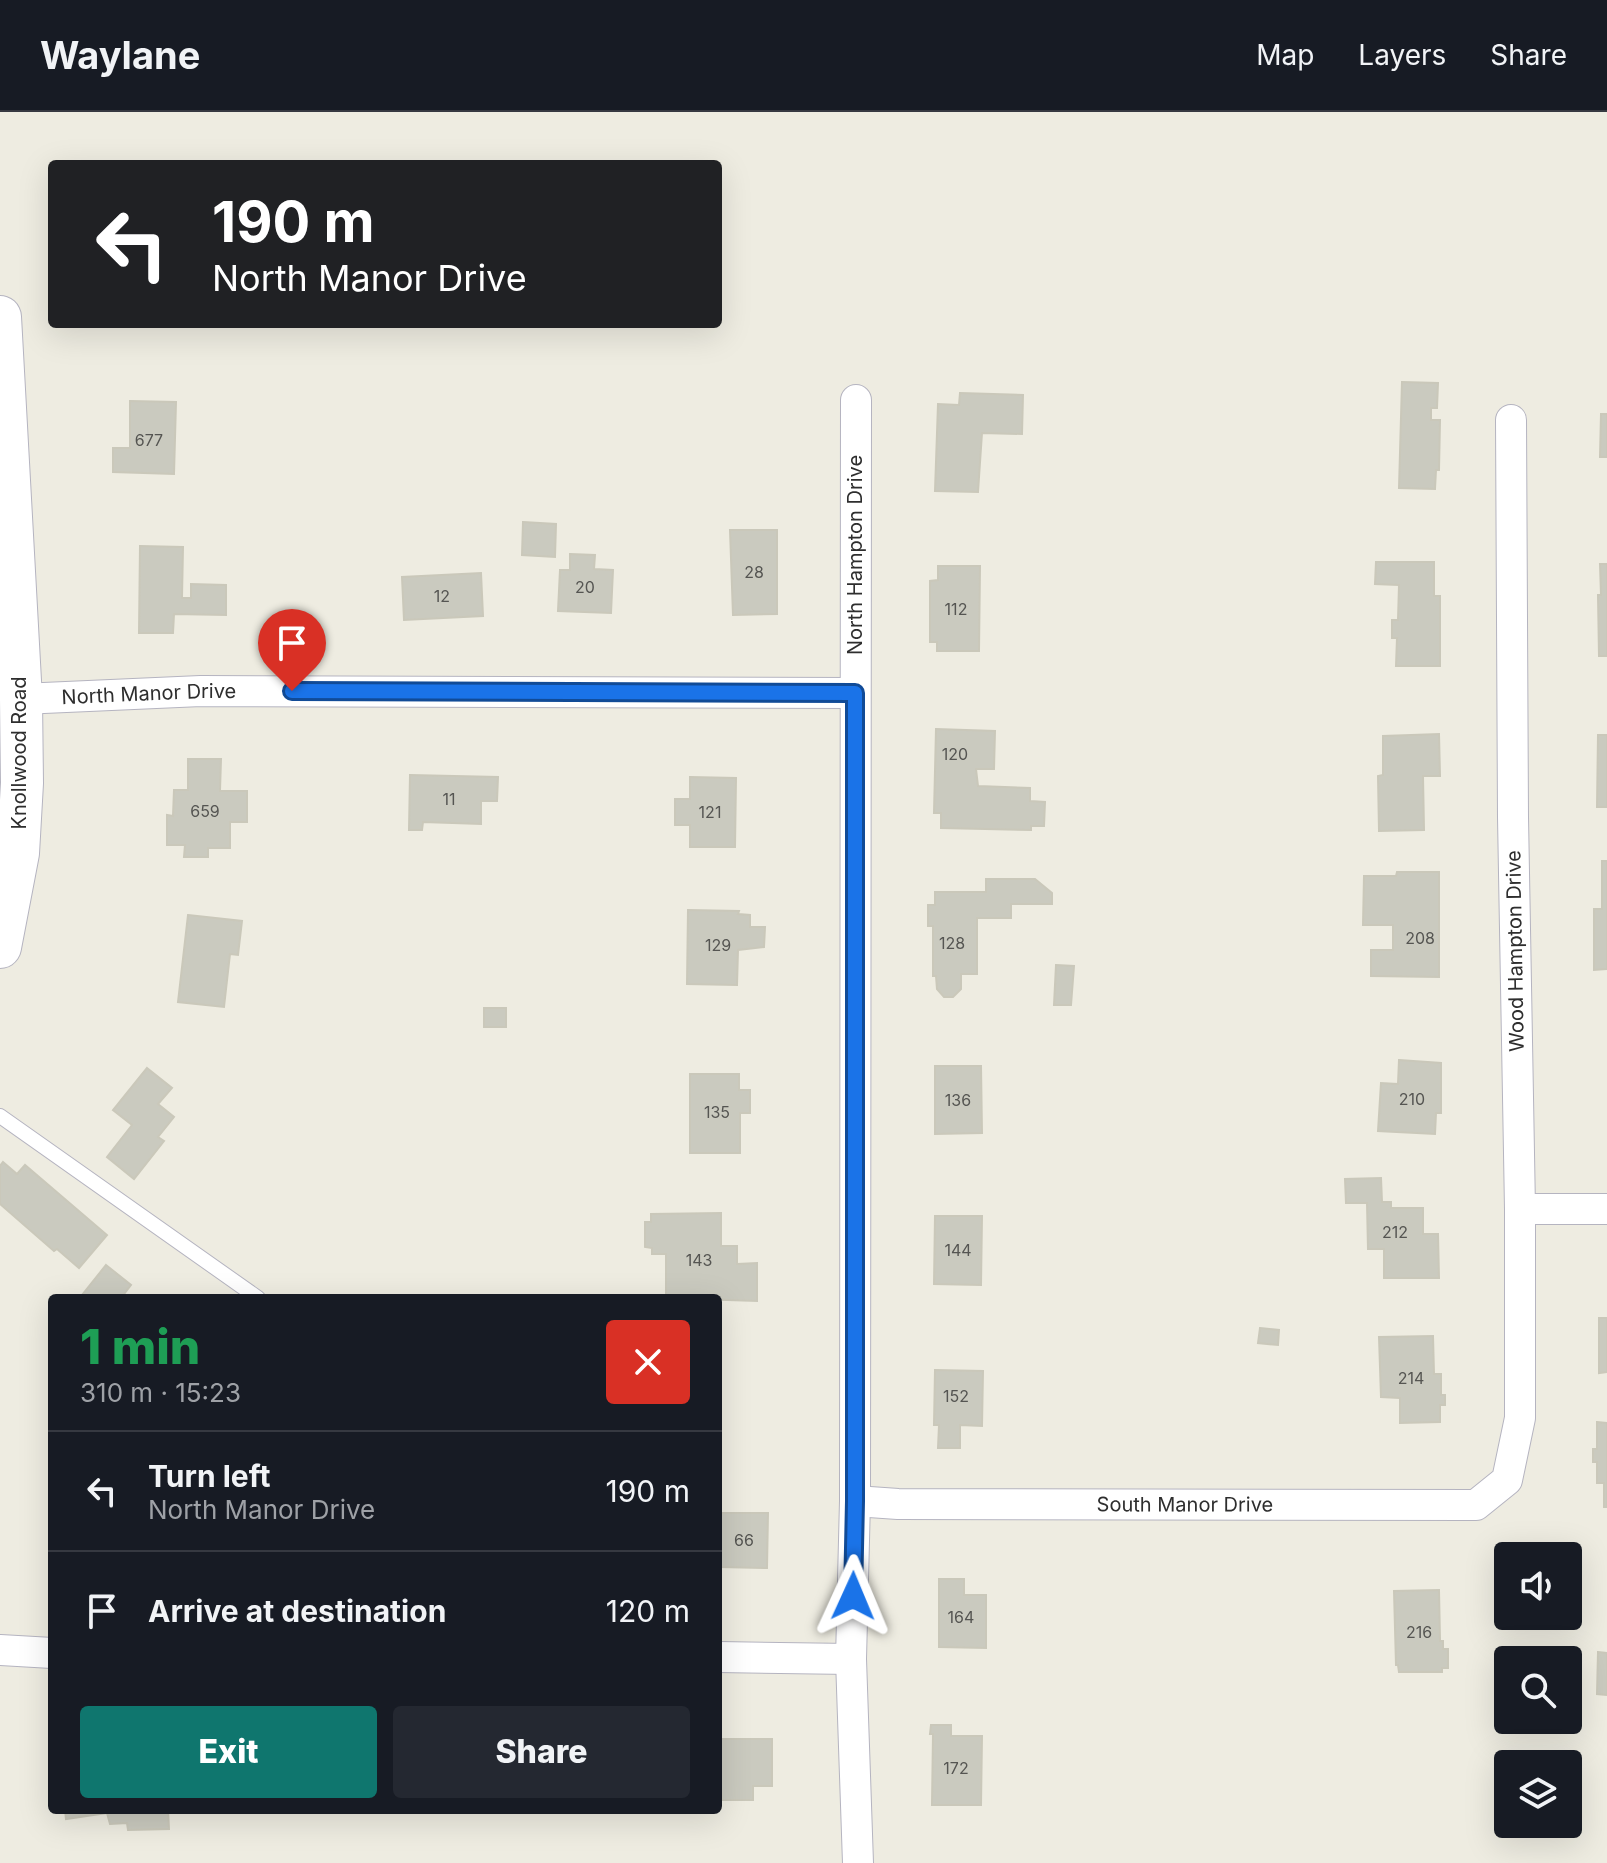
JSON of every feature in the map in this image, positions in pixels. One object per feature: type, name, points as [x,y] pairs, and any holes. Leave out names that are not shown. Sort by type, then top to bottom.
[{"type":"main road","name":"Knollwood Road","points":[[0,317],[21,699],[22,783],[18,853],[0,947]]},
{"type":"street","name":"North Hampton Drive","points":[[856,400],[855,1501],[851,1659],[858,1863]]},
{"type":"street","name":"Wood Hampton Drive","points":[[1507,1480],[1520,1418],[1511,420]]},
{"type":"street","name":"North Manor Drive","points":[[21,699],[201,691],[855,693]]},
{"type":"street","points":[[1520,1209],[1607,1209]]},
{"type":"street","name":"South Manor Drive","points":[[855,1501],[898,1504],[1476,1505],[1507,1480]]},
{"type":"street","points":[[0,1650],[48,1653]]},
{"type":"street","points":[[722,1657],[851,1659]]},
{"type":"lane","points":[[0,1116],[252,1294]]},
{"type":"building","points":[[1402,382],[1438,383],[1437,408],[1431,408],[1431,420],[1440,420],[1439,470],[1436,470],[1435,489],[1399,488]]},
{"type":"building","points":[[960,393],[1023,395],[1022,434],[982,433],[978,492],[935,491],[938,404],[959,405]]},
{"type":"building","points":[[130,401],[176,402],[174,474],[113,472],[113,448],[130,448]]},
{"type":"building","points":[[1601,414],[1607,414],[1607,457],[1600,457]]},
{"type":"building","points":[[523,522],[556,524],[555,557],[522,555]]},
{"type":"building","points":[[730,530],[777,530],[777,614],[733,615]]},
{"type":"building","points":[[140,546],[183,547],[182,598],[191,598],[191,584],[226,585],[226,615],[174,614],[173,633],[139,633]]},
{"type":"building","points":[[570,554],[595,555],[594,569],[613,570],[611,613],[558,611],[560,570],[570,570]]},
{"type":"building","points":[[1376,562],[1434,562],[1434,596],[1440,596],[1440,666],[1396,666],[1397,638],[1392,638],[1392,620],[1398,620],[1399,585],[1375,584]]},
{"type":"building","points":[[1600,564],[1607,564],[1607,656],[1599,656]]},
{"type":"building","points":[[938,566],[980,566],[979,651],[937,651],[937,642],[930,642],[930,581],[938,580]]},
{"type":"building","points":[[481,573],[483,616],[404,620],[402,577]]},
{"type":"building","points":[[936,729],[995,731],[994,769],[976,769],[978,786],[1030,788],[1030,801],[1045,802],[1044,826],[1031,826],[1031,830],[941,828],[941,813],[934,813]]},
{"type":"building","points":[[1439,734],[1440,776],[1423,776],[1424,830],[1379,831],[1378,776],[1383,775],[1383,736]]},
{"type":"building","points":[[1598,735],[1607,735],[1607,807],[1597,807]]},
{"type":"building","points":[[188,759],[221,759],[220,791],[247,791],[247,822],[230,822],[230,848],[208,848],[208,857],[184,857],[185,845],[167,845],[167,815],[173,816],[174,790],[188,790]]},
{"type":"building","points":[[410,775],[498,777],[497,801],[481,801],[481,824],[423,822],[422,830],[409,830]]},
{"type":"building","points":[[690,777],[736,778],[735,847],[690,847],[690,825],[675,825],[675,799],[690,799]]},
{"type":"building","points":[[1602,861],[1607,861],[1607,969],[1594,970],[1594,909],[1602,909]]},
{"type":"building","points":[[1397,872],[1439,872],[1439,977],[1371,976],[1371,950],[1393,950],[1393,925],[1363,925],[1364,876],[1396,876]]},
{"type":"building","points":[[986,879],[1035,879],[1052,893],[1052,904],[1011,904],[1011,918],[977,918],[977,974],[961,974],[961,989],[953,997],[944,997],[937,989],[936,976],[933,976],[933,926],[928,926],[928,905],[935,905],[935,892],[986,892]]},
{"type":"building","points":[[688,910],[739,911],[738,914],[750,915],[750,927],[765,927],[764,947],[738,950],[737,985],[687,984]]},
{"type":"building","points":[[188,915],[242,921],[238,955],[230,954],[224,1007],[178,1002]]},
{"type":"building","points":[[1056,965],[1074,966],[1071,1005],[1054,1005]]},
{"type":"building","points":[[484,1008],[506,1008],[506,1027],[484,1027]]},
{"type":"building","points":[[1399,1060],[1441,1063],[1441,1113],[1436,1113],[1435,1134],[1378,1131],[1381,1083],[1398,1084]]},
{"type":"building","points":[[935,1066],[981,1066],[982,1133],[935,1134]]},
{"type":"building","points":[[147,1068],[172,1088],[158,1104],[174,1117],[158,1137],[164,1141],[134,1179],[107,1157],[132,1125],[113,1110]]},
{"type":"building","points":[[690,1074],[739,1074],[739,1090],[750,1090],[750,1113],[740,1113],[740,1153],[690,1153]]},
{"type":"building","points":[[3,1162],[17,1174],[25,1165],[107,1235],[79,1268],[57,1249],[54,1251],[0,1204],[0,1166]]},
{"type":"building","points":[[1381,1178],[1382,1202],[1391,1202],[1391,1208],[1423,1208],[1423,1234],[1438,1234],[1439,1278],[1384,1278],[1384,1249],[1368,1249],[1367,1203],[1346,1203],[1345,1179]]},
{"type":"building","points":[[721,1213],[721,1246],[737,1246],[737,1264],[757,1263],[757,1301],[722,1300],[722,1294],[666,1294],[666,1254],[652,1254],[652,1248],[645,1247],[645,1222],[651,1222],[651,1214]]},
{"type":"building","points":[[935,1216],[982,1216],[981,1285],[934,1284]]},
{"type":"building","points":[[106,1265],[131,1285],[124,1294],[83,1294]]},
{"type":"building","points":[[1599,1318],[1607,1318],[1607,1372],[1599,1373]]},
{"type":"building","points":[[1260,1328],[1279,1330],[1278,1345],[1258,1343]]},
{"type":"building","points":[[1433,1336],[1434,1374],[1441,1374],[1441,1395],[1445,1395],[1445,1405],[1440,1405],[1440,1422],[1400,1423],[1400,1398],[1381,1397],[1379,1337]]},
{"type":"building","points":[[935,1370],[983,1371],[982,1426],[960,1425],[960,1448],[938,1448],[939,1425],[934,1425]]},
{"type":"building","points":[[1597,1422],[1607,1423],[1607,1507],[1604,1507],[1604,1483],[1597,1483],[1597,1462],[1593,1462],[1593,1449],[1597,1449]]},
{"type":"building","points":[[722,1513],[768,1513],[767,1568],[722,1567]]},
{"type":"building","points":[[939,1579],[964,1579],[964,1595],[986,1595],[986,1648],[939,1647]]},
{"type":"building","points":[[1439,1590],[1440,1641],[1443,1641],[1443,1649],[1448,1649],[1448,1668],[1442,1668],[1442,1672],[1399,1672],[1396,1665],[1394,1591]]},
{"type":"building","points":[[1598,1652],[1607,1653],[1607,1695],[1597,1694]]},
{"type":"building","points":[[931,1725],[951,1725],[951,1736],[982,1736],[981,1805],[932,1805]]},
{"type":"building","points":[[722,1739],[772,1739],[772,1786],[753,1786],[753,1800],[722,1800]]},
{"type":"building","points":[[65,1814],[100,1814],[66,1819]]},
{"type":"building","points":[[107,1814],[168,1814],[169,1829],[128,1830],[127,1823],[110,1824]]},
{"type":"route","points":[[292,691],[855,693],[853,1596]]}]
